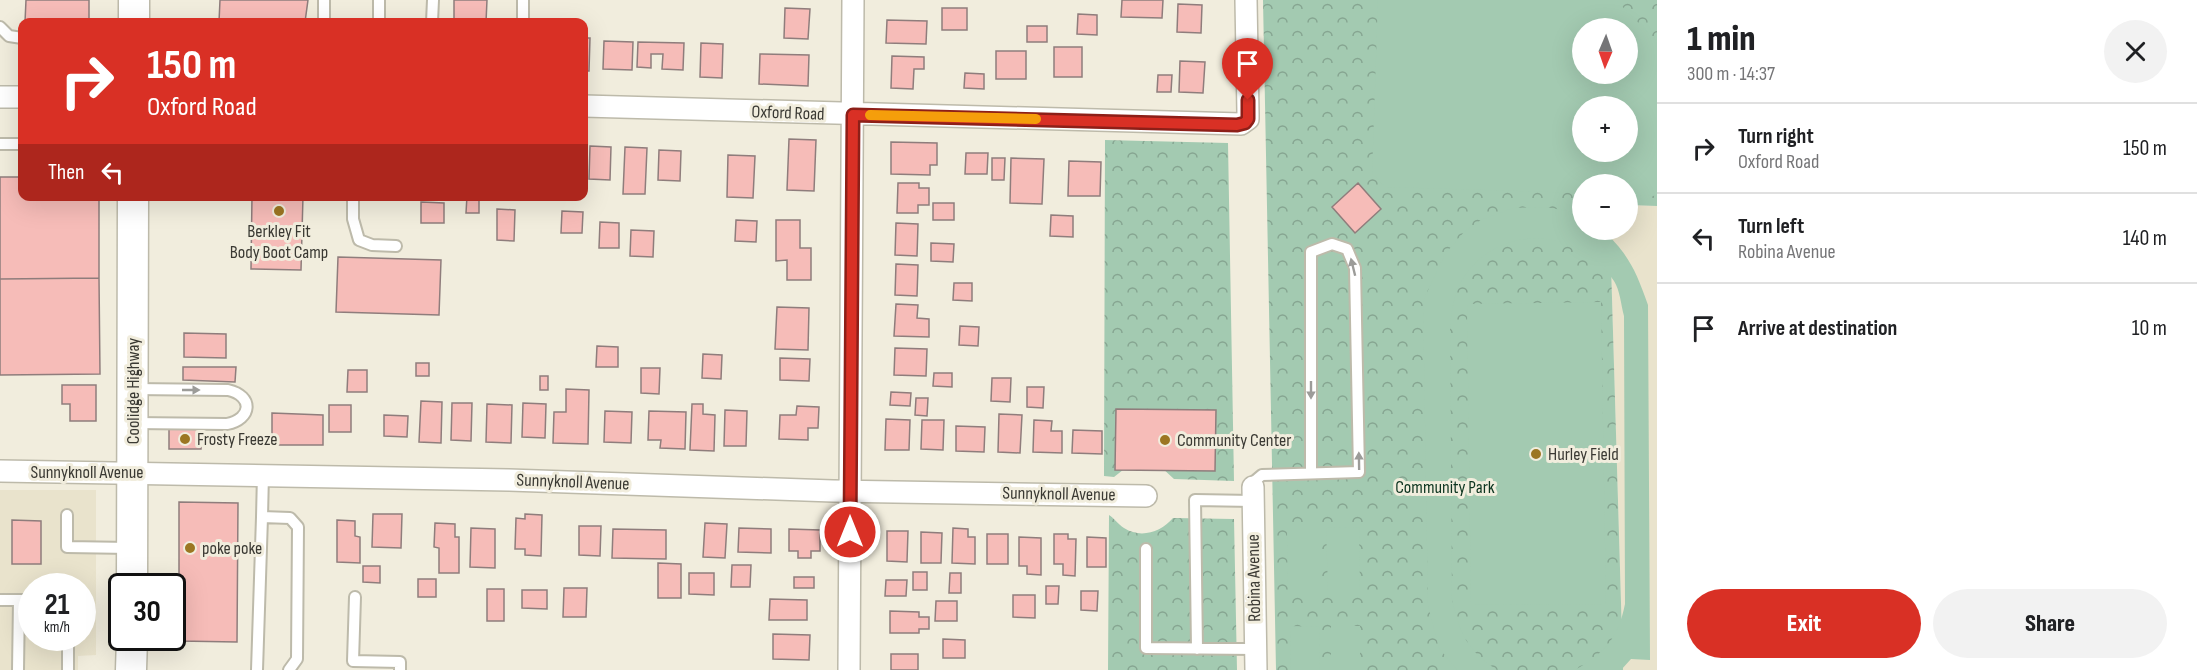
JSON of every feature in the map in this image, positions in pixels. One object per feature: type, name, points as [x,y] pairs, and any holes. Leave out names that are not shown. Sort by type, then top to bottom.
[{"type":"main road","points":[[134,0],[134,18]]},
{"type":"main road","name":"Coolidge Highway","points":[[132,573],[134,201]]},
{"type":"main road","points":[[131,670],[132,651]]},
{"type":"street","points":[[849,670],[854,0]]},
{"type":"street","name":"Oxford Road","points":[[588,106],[1225,125],[1245,123],[1248,114],[1246,0]]},
{"type":"street","points":[[0,97],[18,97]]},
{"type":"street","name":"Sunnyknoll Avenue","points":[[0,471],[263,474],[1146,496]]},
{"type":"street","name":"Robina Avenue","points":[[1253,494],[1256,670]]},
{"type":"lane","points":[[324,0],[324,18]]},
{"type":"lane","points":[[379,0],[379,18]]},
{"type":"lane","points":[[432,18],[433,0]]},
{"type":"lane","points":[[523,18],[524,0]]},
{"type":"lane","points":[[0,27],[9,36],[18,37]]},
{"type":"lane","points":[[0,144],[18,144]]},
{"type":"lane","points":[[353,201],[353,219],[359,240],[372,245],[396,246]]},
{"type":"lane","points":[[1197,649],[1195,500],[1253,494],[1256,480],[1262,475],[1359,472],[1355,268],[1347,249],[1332,244],[1311,252],[1311,472]]},
{"type":"lane","points":[[132,423],[227,424],[237,422],[244,415],[247,407],[245,399],[239,393],[228,390],[133,389]]},
{"type":"lane","points":[[257,670],[263,474]]},
{"type":"lane","points":[[67,515],[67,547],[132,548]]},
{"type":"lane","points":[[262,517],[290,518],[298,527],[297,659],[289,670]]},
{"type":"lane","points":[[1146,549],[1146,648],[1256,649]]},
{"type":"lane","points":[[355,597],[353,661],[400,662],[400,670]]},
{"type":"lane","points":[[0,600],[18,600]]},
{"type":"lane","points":[[18,651],[18,670]]},
{"type":"lane","points":[[68,651],[68,670]]},
{"type":"shaded area","points":[[1638,205],[1657,206],[1657,670],[1623,670],[1610,240],[1638,240]]},
{"type":"shaded area","points":[[0,490],[96,490],[96,573],[18,573],[18,651],[96,651],[96,655],[78,656],[78,670],[0,670]]},
{"type":"green space","name":"Community Park","points":[[1263,0],[1657,0],[1657,206],[1638,205],[1638,174],[1572,174],[1572,240],[1610,240],[1623,670],[1276,670]]},
{"type":"green space","points":[[1378,0],[1616,0],[1634,18],[1572,18],[1572,84],[1638,84],[1638,23],[1657,42],[1657,196],[1638,195],[1638,174],[1572,174],[1572,193],[1386,187],[1372,174]]},
{"type":"green space","points":[[1105,140],[1228,143],[1234,481],[1174,479],[1161,467],[1128,466],[1114,477],[1104,476]]},
{"type":"green space","points":[[1546,207],[1572,212],[1572,240],[1612,240],[1631,264],[1648,305],[1650,660],[1631,659],[1621,670],[1575,670],[1602,651],[1609,643],[1618,626],[1625,604],[1624,316],[1616,285],[1599,263],[1580,250],[1559,241],[1538,239],[1516,241],[1495,248],[1477,261],[1462,280],[1457,291],[1450,325],[1452,599],[1466,640],[1478,655],[1497,670],[1457,670],[1439,648],[1428,606],[1423,301],[1445,254],[1464,232],[1481,220],[1513,208]]},
{"type":"green space","name":"Hurley Field","points":[[1601,302],[1606,604],[1471,605],[1467,304]]},
{"type":"green space","points":[[1109,515],[1124,528],[1137,533],[1157,530],[1173,518],[1234,519],[1237,670],[1108,670]]},
{"type":"green space","points":[[1359,527],[1360,590],[1328,590],[1326,528]]},
{"type":"green space","points":[[1287,528],[1319,528],[1319,591],[1288,591]]},
{"type":"green space","points":[[1290,626],[1319,627],[1320,670],[1291,670]]},
{"type":"green space","points":[[1331,626],[1360,626],[1360,670],[1331,670]]},
{"type":"building","points":[[26,0],[89,0],[89,18],[25,18]]},
{"type":"building","points":[[220,0],[308,0],[306,18],[219,18]]},
{"type":"building","points":[[454,0],[487,0],[486,18],[454,18]]},
{"type":"building","points":[[1122,0],[1163,0],[1162,18],[1121,17]]},
{"type":"building","points":[[1178,4],[1202,5],[1201,33],[1177,32]]},
{"type":"building","points":[[785,8],[810,9],[808,39],[784,38]]},
{"type":"building","points":[[942,8],[967,8],[967,30],[942,30]]},
{"type":"building","points":[[1078,14],[1097,15],[1097,35],[1077,34]]},
{"type":"building","points":[[887,20],[927,21],[926,44],[886,43]]},
{"type":"building","points":[[1027,26],[1047,26],[1047,42],[1027,42]]},
{"type":"building","points":[[588,38],[590,38],[589,71]]},
{"type":"building","points":[[604,41],[633,42],[632,70],[603,69]]},
{"type":"building","points":[[638,42],[684,43],[683,70],[662,69],[663,54],[651,54],[651,68],[637,67]]},
{"type":"building","points":[[701,43],[723,44],[722,78],[700,77]]},
{"type":"building","points":[[1054,47],[1082,47],[1082,77],[1054,77]]},
{"type":"building","points":[[996,51],[1026,51],[1026,79],[996,79]]},
{"type":"building","points":[[760,54],[809,55],[808,86],[759,84]]},
{"type":"building","points":[[892,56],[924,57],[924,69],[914,69],[913,89],[891,88]]},
{"type":"building","points":[[1180,61],[1205,62],[1203,93],[1179,92]]},
{"type":"building","points":[[965,73],[984,74],[984,89],[964,88]]},
{"type":"building","points":[[1158,75],[1172,75],[1171,92],[1157,92]]},
{"type":"building","points":[[789,139],[816,140],[814,191],[787,190]]},
{"type":"building","points":[[891,142],[937,143],[937,165],[930,165],[930,175],[891,174]]},
{"type":"building","points":[[590,146],[611,147],[610,180],[589,179]]},
{"type":"building","points":[[625,147],[647,148],[645,194],[623,194]]},
{"type":"building","points":[[659,150],[681,151],[680,181],[658,180]]},
{"type":"building","points":[[966,153],[988,153],[987,174],[965,174]]},
{"type":"building","points":[[728,155],[755,156],[753,198],[727,197]]},
{"type":"building","points":[[992,158],[1005,158],[1004,180],[992,180]]},
{"type":"building","points":[[1011,158],[1044,159],[1042,204],[1010,203]]},
{"type":"building","points":[[1069,161],[1101,162],[1100,196],[1068,196]]},
{"type":"building","points":[[0,177],[18,177],[18,201],[99,201],[99,278],[0,279]]},
{"type":"building","points":[[898,183],[919,183],[919,188],[929,188],[929,205],[918,205],[918,213],[897,213]]},
{"type":"building","points":[[1358,183],[1381,209],[1355,233],[1332,207]]},
{"type":"building","points":[[252,201],[303,201],[301,270],[251,269]]},
{"type":"building","points":[[467,201],[479,201],[479,213],[466,213]]},
{"type":"building","points":[[421,202],[444,203],[444,223],[421,223]]},
{"type":"building","points":[[933,203],[954,203],[954,220],[933,220]]},
{"type":"building","points":[[497,209],[515,210],[514,241],[497,240]]},
{"type":"building","points":[[562,211],[583,212],[582,233],[561,233]]},
{"type":"building","points":[[1051,215],[1073,216],[1073,237],[1050,236]]},
{"type":"building","points":[[736,220],[757,221],[756,242],[735,241]]},
{"type":"building","points":[[776,220],[800,220],[800,248],[811,248],[811,280],[787,280],[787,260],[776,261]]},
{"type":"building","points":[[600,222],[619,223],[619,248],[599,248]]},
{"type":"building","points":[[896,223],[918,224],[917,256],[895,255]]},
{"type":"building","points":[[631,230],[654,231],[653,257],[630,256]]},
{"type":"building","points":[[931,243],[954,244],[953,262],[931,261]]},
{"type":"building","points":[[338,257],[441,260],[439,315],[336,312]]},
{"type":"building","points":[[896,264],[918,265],[917,296],[895,295]]},
{"type":"building","points":[[99,278],[100,374],[0,375],[0,279]]},
{"type":"building","points":[[954,283],[972,283],[972,301],[953,300]]},
{"type":"building","points":[[896,304],[918,305],[917,318],[929,319],[929,337],[894,336]]},
{"type":"building","points":[[777,307],[809,308],[808,350],[775,349]]},
{"type":"building","points":[[960,326],[979,327],[978,346],[959,345]]},
{"type":"building","points":[[184,333],[226,334],[226,358],[184,357]]},
{"type":"building","points":[[597,346],[618,347],[618,367],[596,367]]},
{"type":"building","points":[[895,348],[927,349],[926,376],[894,375]]},
{"type":"building","points":[[703,354],[722,355],[721,379],[702,378]]},
{"type":"building","points":[[780,358],[810,359],[809,381],[780,380]]},
{"type":"building","points":[[416,363],[429,363],[429,376],[416,376]]},
{"type":"building","points":[[183,367],[236,367],[235,382],[183,380]]},
{"type":"building","points":[[641,368],[660,368],[659,394],[641,393]]},
{"type":"building","points":[[348,370],[367,370],[367,392],[347,392]]},
{"type":"building","points":[[934,373],[952,373],[952,387],[933,386]]},
{"type":"building","points":[[540,376],[548,376],[548,390],[540,390]]},
{"type":"building","points":[[992,378],[1011,378],[1010,402],[991,401]]},
{"type":"building","points":[[62,385],[96,385],[96,421],[70,421],[70,404],[62,404]]},
{"type":"building","points":[[1027,387],[1044,387],[1043,408],[1027,407]]},
{"type":"building","points":[[566,389],[589,390],[588,444],[553,443],[554,412],[566,412]]},
{"type":"building","points":[[891,392],[911,393],[910,406],[890,405]]},
{"type":"building","points":[[916,398],[928,398],[927,416],[915,415]]},
{"type":"building","points":[[421,401],[442,402],[441,443],[419,442]]},
{"type":"building","points":[[452,403],[472,403],[471,441],[451,440]]},
{"type":"building","points":[[523,403],[546,404],[545,438],[522,437]]},
{"type":"building","points":[[487,404],[512,405],[511,443],[486,442]]},
{"type":"building","points":[[692,404],[703,404],[703,414],[715,415],[714,451],[690,450]]},
{"type":"building","points":[[329,405],[351,405],[351,432],[329,432]]},
{"type":"building","points":[[797,406],[819,407],[818,428],[808,428],[808,440],[779,439],[780,415],[796,415]]},
{"type":"building","name":"Community Center","points":[[1116,409],[1216,410],[1215,471],[1115,470]]},
{"type":"building","points":[[725,410],[747,411],[746,446],[724,446]]},
{"type":"building","points":[[605,411],[632,412],[631,443],[604,442]]},
{"type":"building","points":[[649,411],[686,412],[685,449],[660,448],[661,440],[648,440]]},
{"type":"building","points":[[272,413],[323,415],[323,445],[272,445]]},
{"type":"building","points":[[999,414],[1022,415],[1020,453],[998,452]]},
{"type":"building","points":[[384,415],[408,416],[407,437],[384,436]]},
{"type":"building","points":[[886,419],[910,420],[909,450],[885,450]]},
{"type":"building","points":[[922,420],[944,420],[943,450],[921,449]]},
{"type":"building","points":[[1034,420],[1052,421],[1051,431],[1062,431],[1062,453],[1033,452]]},
{"type":"building","points":[[169,425],[202,425],[201,449],[169,449]]},
{"type":"building","points":[[956,426],[985,427],[984,452],[956,451]]},
{"type":"building","points":[[1073,430],[1102,431],[1102,454],[1072,453]]},
{"type":"building","points":[[179,502],[238,503],[237,642],[186,641],[186,573],[179,573]]},
{"type":"building","points":[[373,514],[402,514],[401,548],[372,547]]},
{"type":"building","points":[[525,514],[542,515],[541,556],[525,555],[525,549],[515,549],[516,518],[525,519]]},
{"type":"building","points":[[12,520],[41,521],[41,564],[12,564]]},
{"type":"building","points":[[337,520],[355,521],[355,536],[360,537],[360,563],[337,562]]},
{"type":"building","points":[[435,523],[455,524],[455,537],[459,537],[459,573],[439,573],[439,548],[434,547]]},
{"type":"building","points":[[705,523],[727,524],[725,558],[703,557]]},
{"type":"building","points":[[579,526],[601,526],[600,556],[579,555]]},
{"type":"building","points":[[471,528],[495,529],[495,568],[470,567]]},
{"type":"building","points":[[739,528],[771,529],[771,553],[738,552]]},
{"type":"building","points":[[953,528],[968,529],[968,537],[975,537],[975,564],[952,563]]},
{"type":"building","points":[[613,529],[666,530],[666,559],[612,558]]},
{"type":"building","points":[[789,529],[820,530],[820,551],[811,551],[811,558],[798,558],[798,551],[789,551]]},
{"type":"building","points":[[887,531],[908,531],[907,562],[887,561]]},
{"type":"building","points":[[921,532],[942,533],[941,563],[921,563]]},
{"type":"building","points":[[987,534],[1008,534],[1008,564],[987,564]]},
{"type":"building","points":[[1054,534],[1068,534],[1068,539],[1076,539],[1075,576],[1063,575],[1063,564],[1054,564]]},
{"type":"building","points":[[1019,537],[1041,538],[1041,575],[1027,574],[1027,566],[1019,566]]},
{"type":"building","points":[[1087,537],[1106,538],[1106,567],[1087,567]]},
{"type":"building","points":[[658,563],[681,564],[681,598],[658,598]]},
{"type":"building","points":[[732,565],[751,565],[750,587],[731,587]]},
{"type":"building","points":[[363,566],[380,566],[380,583],[363,582]]},
{"type":"building","points":[[913,572],[927,572],[927,590],[913,590]]},
{"type":"building","points":[[689,573],[714,573],[714,595],[689,594]]},
{"type":"building","points":[[950,573],[961,573],[961,593],[949,593]]},
{"type":"building","points":[[794,577],[814,577],[814,588],[794,588]]},
{"type":"building","points":[[418,579],[436,579],[436,597],[418,597]]},
{"type":"building","points":[[886,580],[907,580],[906,596],[885,596]]},
{"type":"building","points":[[1046,586],[1059,586],[1058,604],[1046,604]]},
{"type":"building","points":[[564,588],[587,588],[586,617],[563,617]]},
{"type":"building","points":[[487,589],[504,589],[504,621],[487,621]]},
{"type":"building","points":[[522,590],[547,590],[547,609],[522,608]]},
{"type":"building","points":[[1081,591],[1098,591],[1097,611],[1081,610]]},
{"type":"building","points":[[1013,595],[1035,595],[1035,618],[1013,617]]},
{"type":"building","points":[[770,599],[807,600],[807,620],[769,620]]},
{"type":"building","points":[[936,601],[957,601],[957,621],[935,621]]},
{"type":"building","points":[[890,611],[919,612],[919,617],[929,617],[929,629],[919,629],[919,633],[890,633]]},
{"type":"building","points":[[773,634],[810,635],[809,660],[773,659]]},
{"type":"building","points":[[943,639],[965,640],[965,658],[943,658]]},
{"type":"building","points":[[891,654],[918,654],[918,670],[891,670]]},
{"type":"slow traffic","points":[[870,115],[1036,119]]},
{"type":"place","name":"Berkley Fit Body Boot Camp","points":[[279,211]]},
{"type":"place","name":"Frosty Freeze","points":[[185,439]]},
{"type":"place","name":"Community Center","points":[[1165,440]]},
{"type":"place","name":"Hurley Field","points":[[1536,454]]},
{"type":"place","name":"poke poke","points":[[190,548]]},
{"type":"route","points":[[850,532],[853,115],[1237,125],[1245,123],[1248,119],[1248,100]]}]
